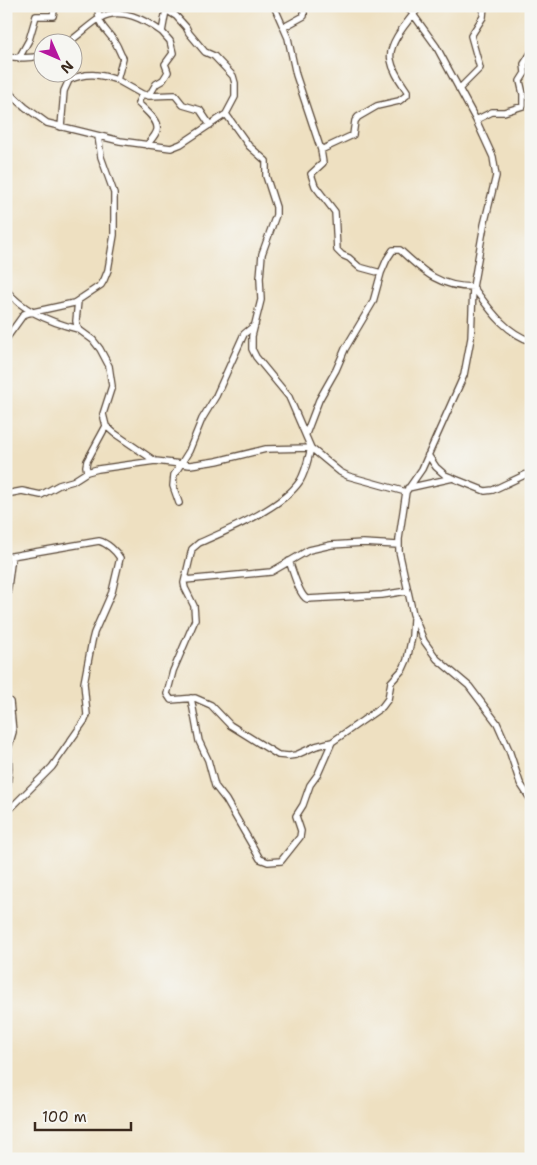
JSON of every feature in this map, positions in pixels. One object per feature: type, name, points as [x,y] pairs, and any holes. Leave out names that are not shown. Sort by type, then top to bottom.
[{"type":"street","points":[[19,58],[29,40],[36,16],[52,16],[55,6]]},
{"type":"street","points":[[98,6],[98,20],[116,44],[118,52],[124,59],[117,80]]},
{"type":"street","points":[[173,14],[177,6]]},
{"type":"street","points":[[274,6],[290,43],[296,75],[321,150],[323,163],[312,174],[315,186],[335,212],[337,250],[359,267],[381,273]]},
{"type":"street","points":[[284,27],[304,16],[304,6]]},
{"type":"street","points":[[407,6],[436,46],[476,120],[493,157],[496,176],[484,225],[473,287],[471,338],[464,375],[422,469],[407,490],[398,545],[413,614],[426,646],[442,664],[469,686],[497,723],[509,750],[520,783],[530,799]]},
{"type":"street","points":[[321,150],[353,135],[355,121],[358,117],[380,104],[399,101],[407,95],[407,91],[395,72],[390,56],[397,37],[420,6]]},
{"type":"street","points":[[459,89],[480,68],[471,36],[484,17],[484,6]]},
{"type":"street","points":[[6,89],[42,121],[98,136],[147,145],[176,147],[226,114],[235,97],[235,83],[233,76],[214,56],[205,52],[186,27],[164,8],[162,32]]},
{"type":"street","points":[[82,32],[102,17],[116,14],[132,16],[147,22],[162,32],[169,39],[173,53],[166,64],[168,74],[162,81],[156,84],[149,96]]},
{"type":"street","points":[[523,106],[520,81],[524,73],[524,64],[531,53]]},
{"type":"street","points":[[6,56],[19,58],[32,56]]},
{"type":"street","points":[[60,127],[64,90],[69,80],[96,74],[117,80],[149,96],[175,95],[183,105],[200,110],[210,124]]},
{"type":"street","points":[[142,94],[138,103],[150,112],[157,128],[147,145]]},
{"type":"street","points":[[476,120],[492,112],[504,112],[530,105]]},
{"type":"street","points":[[226,114],[249,146],[266,161],[266,176],[276,207],[276,218],[262,254],[261,300],[252,336],[254,353],[290,397],[311,448],[340,472],[348,476],[407,490],[453,478]]},
{"type":"street","points":[[6,339],[24,314],[78,301],[103,283],[108,270],[114,235],[114,190],[102,160],[98,136]]},
{"type":"street","points":[[306,434],[345,349],[373,302],[381,273],[390,253],[396,250],[400,250],[427,273],[449,285],[473,287],[503,325],[522,338],[531,341]]},
{"type":"street","points":[[6,290],[19,303],[56,323],[78,329],[94,340],[109,366],[112,386],[104,414],[106,426],[86,464],[87,472]]},
{"type":"street","points":[[78,301],[76,321],[78,329]]},
{"type":"street","points":[[180,503],[172,482],[173,476],[189,451],[202,419],[216,396],[244,334],[256,325]]},
{"type":"street","points":[[106,426],[155,461]]},
{"type":"street","points":[[6,494],[22,491],[43,494],[59,485],[76,480],[87,472],[123,464],[155,461],[190,465],[266,449],[311,448]]},
{"type":"street","points":[[311,448],[301,479],[284,497],[247,520],[192,548],[185,588],[194,606],[195,620],[173,671],[167,694],[171,700],[191,698],[211,705],[230,725],[278,754],[296,755],[316,746],[332,742],[382,707],[388,698],[391,682],[403,669],[408,660],[413,614]]},
{"type":"street","points":[[428,455],[440,472],[489,492],[527,476],[531,472]]},
{"type":"street","points":[[6,603],[9,557],[99,541],[104,542],[120,558],[112,592],[94,633],[84,679],[87,715],[85,720],[52,767],[6,813]]},
{"type":"street","points":[[185,580],[271,572],[309,550],[331,545],[363,543],[398,545]]},
{"type":"street","points":[[289,561],[301,595],[307,599],[382,595],[407,591]]},
{"type":"street","points":[[6,698],[10,702],[13,732],[8,749],[9,768],[6,799]]},
{"type":"street","points":[[191,698],[199,741],[208,760],[215,786],[226,800],[260,860],[264,862],[283,860],[300,837],[301,831],[296,816],[332,742]]},
{"type":"street","points":[[531,791],[531,806]]},
{"type":"street","points":[[6,848],[6,856]]}]
